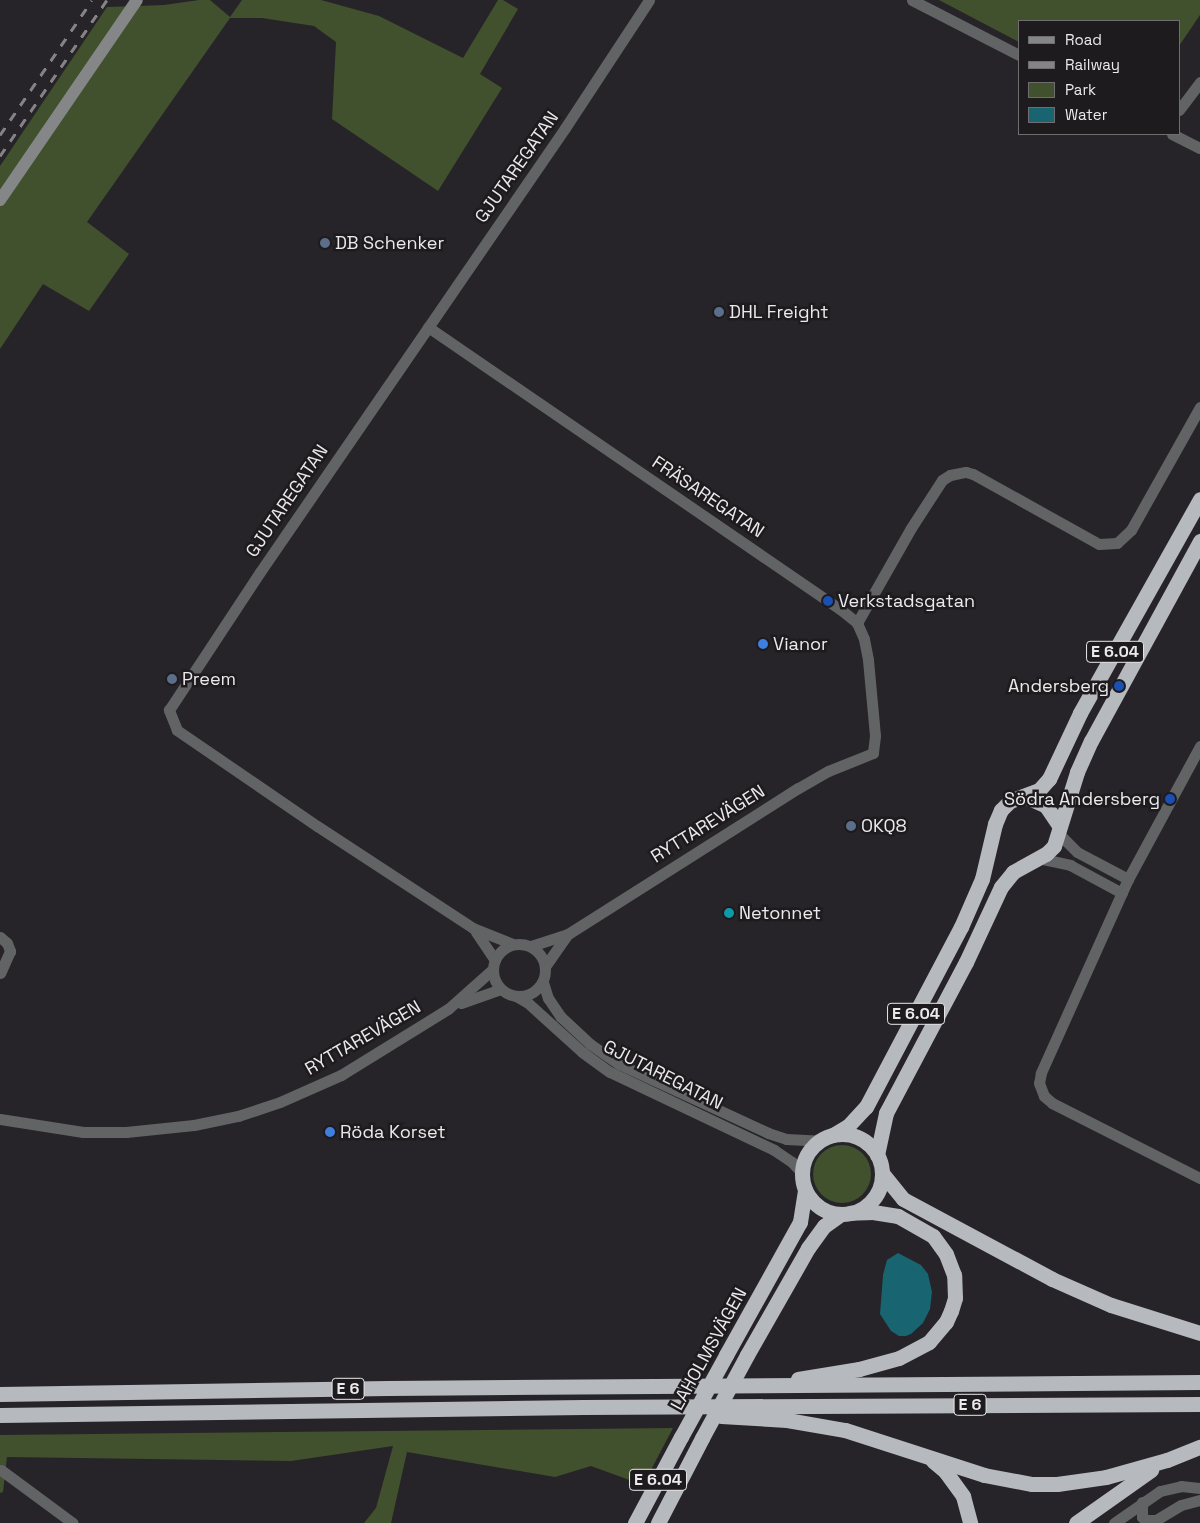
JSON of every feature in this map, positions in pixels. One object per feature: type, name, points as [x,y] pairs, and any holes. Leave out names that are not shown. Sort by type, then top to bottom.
[{"type":"highway","name":"E 6.04","points":[[827,1138],[848,1126],[866,1107],[961,927],[982,879],[998,816],[1010,801],[1045,785],[1055,770],[1064,745],[1080,714],[1200,499]]},
{"type":"highway","name":"E 6.04","points":[[877,1155],[886,1113],[973,948],[1001,887],[1013,872],[1051,850],[1090,741],[1200,541]]},
{"type":"highway","points":[[1024,796],[1046,806],[1059,830]]},
{"type":"highway","points":[[802,1173],[807,1155],[827,1138],[846,1134],[858,1138],[869,1145],[877,1155],[882,1174],[903,1199],[1052,1278],[1111,1305],[1200,1333]]},
{"type":"highway","name":"LAHOLMSVÄGEN","points":[[635,1523],[800,1222],[805,1189],[802,1173]]},
{"type":"highway","name":"LAHOLMSVÄGEN","points":[[658,1523],[747,1355],[808,1248],[824,1226],[846,1214],[862,1209],[871,1201],[880,1186],[882,1174]]},
{"type":"highway","points":[[745,1387],[880,1364],[922,1346],[934,1337],[946,1322],[955,1298],[954,1275],[946,1254],[933,1236],[898,1216],[874,1212],[846,1214],[820,1207],[805,1189]]},
{"type":"highway","name":"E 6","points":[[0,1394],[388,1388],[745,1387],[1200,1382]]},
{"type":"highway","name":"E 6","points":[[0,1415],[583,1407],[1200,1404]]},
{"type":"highway","points":[[583,1407],[602,1415],[738,1416],[787,1420],[859,1434],[927,1457],[1010,1481],[1057,1484],[1106,1477],[1200,1448]]},
{"type":"highway","points":[[927,1457],[946,1471],[957,1486],[963,1496],[970,1523]]},
{"type":"highway","points":[[1076,1523],[1166,1460]]},
{"type":"main road","points":[[0,200],[136,0]]},
{"type":"street","name":"GJUTAREGATAN","points":[[513,944],[473,928],[177,730],[169,710],[254,580],[565,128],[649,0]]},
{"type":"street","points":[[912,0],[1018,54]]},
{"type":"street","points":[[1180,109],[1200,82]]},
{"type":"street","points":[[1174,135],[1200,148]]},
{"type":"street","name":"FRÄSAREGATAN","points":[[428,327],[774,563],[857,623]]},
{"type":"street","points":[[857,623],[910,528],[942,480],[966,472],[973,474],[1099,544],[1117,543],[1131,530],[1200,407]]},
{"type":"street","name":"RYTTAREVÄGEN","points":[[0,1119],[83,1132],[126,1132],[194,1125],[238,1116],[311,1090],[341,1075],[448,1008],[494,964],[506,947],[513,944],[531,946],[568,934],[821,775],[872,753],[876,736],[868,660],[864,639],[857,623]]},
{"type":"street","points":[[1200,746],[1128,879],[1041,1073],[1040,1087],[1044,1096],[1052,1103],[1200,1178]]},
{"type":"street","points":[[1059,830],[1077,852],[1128,879]]},
{"type":"street","points":[[1038,858],[1070,865],[1122,893]]},
{"type":"street","name":"GJUTAREGATAN","points":[[473,928],[494,964]]},
{"type":"street","name":"RYTTAREVÄGEN","points":[[543,982],[546,965],[568,934]]},
{"type":"street","points":[[0,938],[7,943],[10,951],[0,973]]},
{"type":"street","points":[[531,946],[538,951],[546,965]]},
{"type":"street","points":[[494,964],[497,983],[501,989],[516,996],[532,993],[543,982]]},
{"type":"street","name":"GJUTAREGATAN","points":[[543,982],[548,998],[561,1017],[590,1044],[619,1064],[768,1134],[786,1139],[827,1138]]},
{"type":"street","name":"RYTTAREVÄGEN","points":[[448,1008],[501,989]]},
{"type":"street","name":"GJUTAREGATAN","points":[[516,996],[534,1008],[582,1052],[610,1072],[774,1150],[792,1162],[802,1173]]},
{"type":"street","points":[[1,1470],[73,1523]]},
{"type":"street","points":[[1114,1523],[1160,1491],[1170,1487],[1200,1488]]},
{"type":"street","points":[[1142,1502],[1142,1516],[1148,1520],[1156,1520],[1181,1505],[1200,1500]]},
{"type":"green space","points":[[210,0],[230,17],[242,0],[321,0],[379,16],[463,58],[498,0],[503,0],[518,9],[480,74],[502,88],[438,191],[332,119],[336,42],[314,26],[262,18],[230,18],[87,222],[129,254],[89,311],[43,284],[0,349],[0,166],[107,7],[164,5]]},
{"type":"green space","points":[[939,0],[1200,0],[1200,15],[1180,45],[1180,20],[1018,20],[1018,41]]},
{"type":"green space","points":[[842,1145],[858,1150],[866,1158],[871,1174],[866,1190],[858,1198],[842,1203],[826,1198],[818,1190],[813,1174],[818,1158],[826,1150]]},
{"type":"green space","points":[[673,1428],[643,1485],[591,1466],[555,1477],[407,1452],[391,1523],[364,1523],[376,1508],[393,1446],[291,1461],[7,1457],[3,1492],[0,1493],[0,1435]]},
{"type":"water","points":[[898,1253],[921,1265],[928,1274],[932,1292],[930,1309],[923,1323],[906,1336],[899,1336],[891,1331],[880,1314],[883,1275],[887,1260]]},
{"type":"railway","points":[[0,135],[92,0]]},
{"type":"railway","points":[[0,156],[107,0]]},
{"type":"place","name":"DB Schenker","points":[[325,243]]},
{"type":"place","name":"DHL Freight","points":[[719,312]]},
{"type":"place","name":"Verkstadsgatan","points":[[828,601]]},
{"type":"place","name":"Vianor","points":[[763,644]]},
{"type":"place","name":"Preem","points":[[172,679]]},
{"type":"place","name":"Andersberg","points":[[1119,686]]},
{"type":"place","name":"Södra Andersberg","points":[[1170,799]]},
{"type":"place","name":"OKQ8","points":[[851,826]]},
{"type":"place","name":"Netonnet","points":[[729,913]]},
{"type":"place","name":"Röda Korset","points":[[330,1132]]}]
